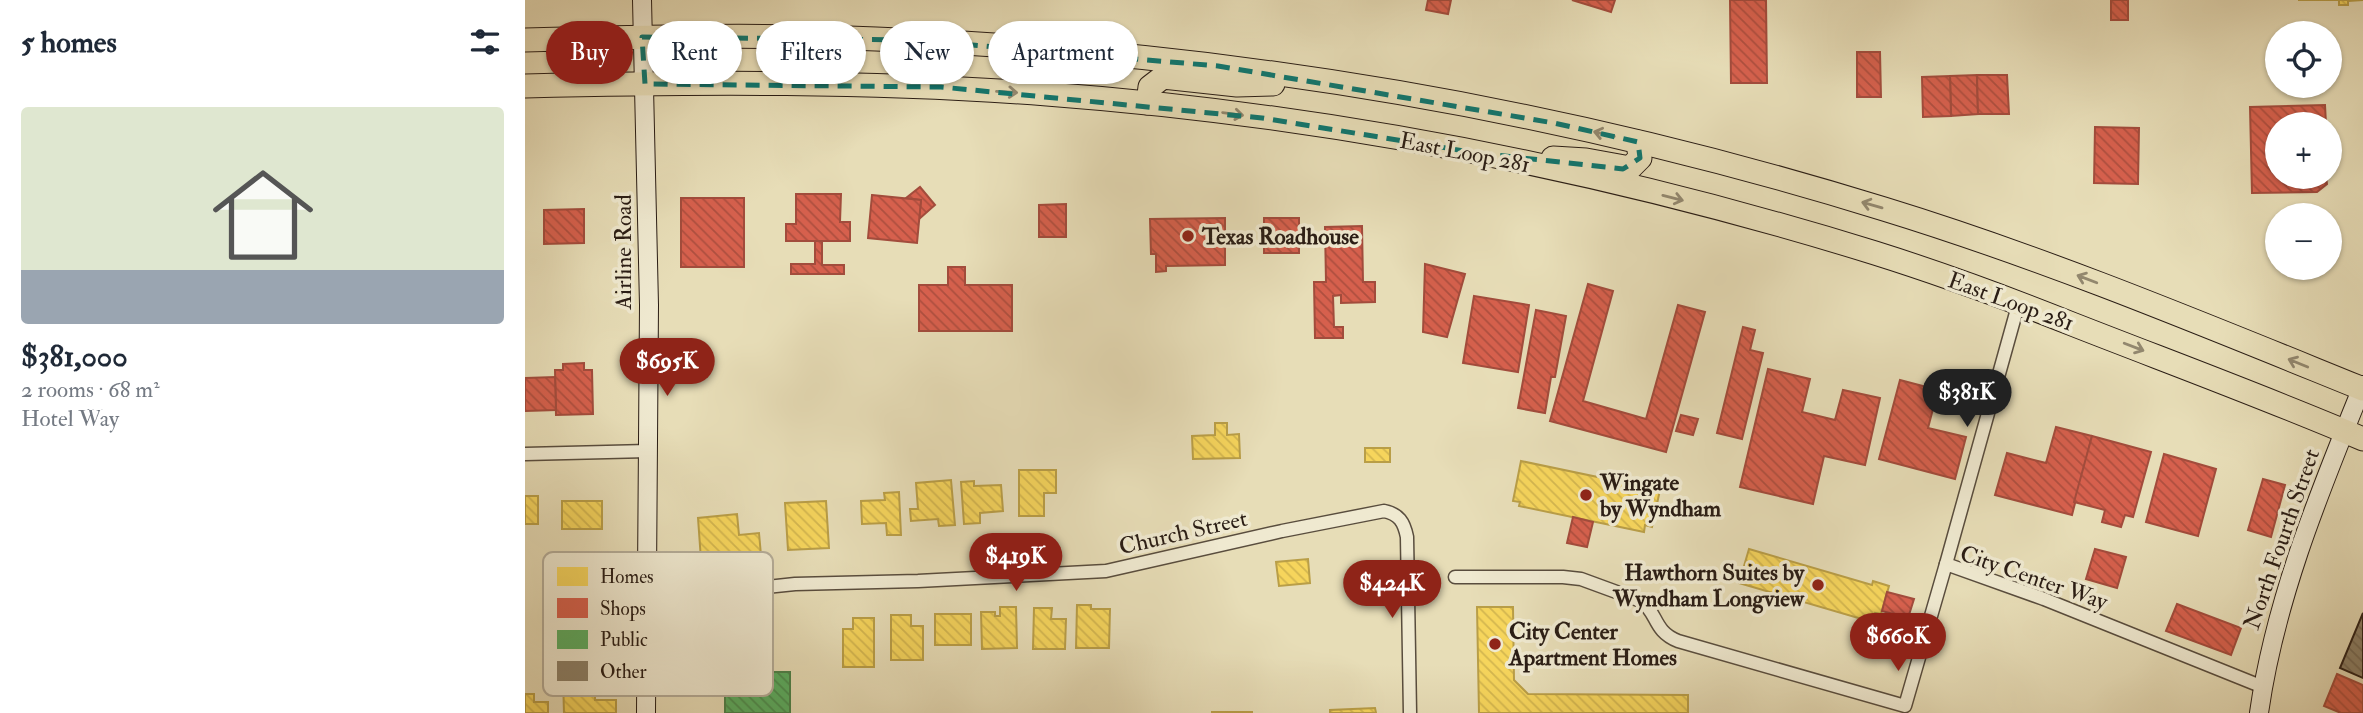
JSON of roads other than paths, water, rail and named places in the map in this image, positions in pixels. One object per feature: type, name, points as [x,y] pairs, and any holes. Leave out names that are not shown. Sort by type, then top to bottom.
[{"type":"highway","name":"East Loop 281","points":[[525,40],[829,37],[997,45],[1109,54],[1332,82],[1508,114],[1638,142],[1779,178],[1956,233],[2129,295],[2363,388]]},
{"type":"highway","points":[[1148,103],[1150,87],[1163,77],[1237,85],[1332,82]]},
{"type":"highway","name":"East Loop 281","points":[[525,86],[786,82],[929,86],[1043,93],[1148,103],[1310,125],[1477,153],[1627,186],[1762,220],[1877,254],[2019,302],[2354,435]]},
{"type":"highway","points":[[1477,153],[1586,160],[1627,169],[1638,161],[1638,142]]},
{"type":"street","name":"Airline Road","points":[[642,0],[649,305],[647,552]]},
{"type":"street","points":[[1946,564],[2019,302]]},
{"type":"street","name":"North Fourth Street","points":[[2259,713],[2273,636],[2285,596],[2354,435],[2363,388]]},
{"type":"street","points":[[525,454],[648,451]]},
{"type":"street","name":"Church Street","points":[[773,586],[918,582],[1098,572],[1387,511],[1399,517],[1405,526],[1407,537],[1410,713]]},
{"type":"street","name":"City Center Way","points":[[1455,577],[1581,579],[1647,605],[1658,626],[1669,638],[1905,706],[1946,564],[2044,599],[2263,687]]},
{"type":"place","name":"Texas Roadhouse","points":[[1188,236]]},
{"type":"place","name":"Wingate by Wyndham","points":[[1586,495]]},
{"type":"place","name":"Hawthorn Suites by Wyndham Longview","points":[[1818,585]]},
{"type":"place","name":"City Center Apartment Homes","points":[[1495,644]]}]
